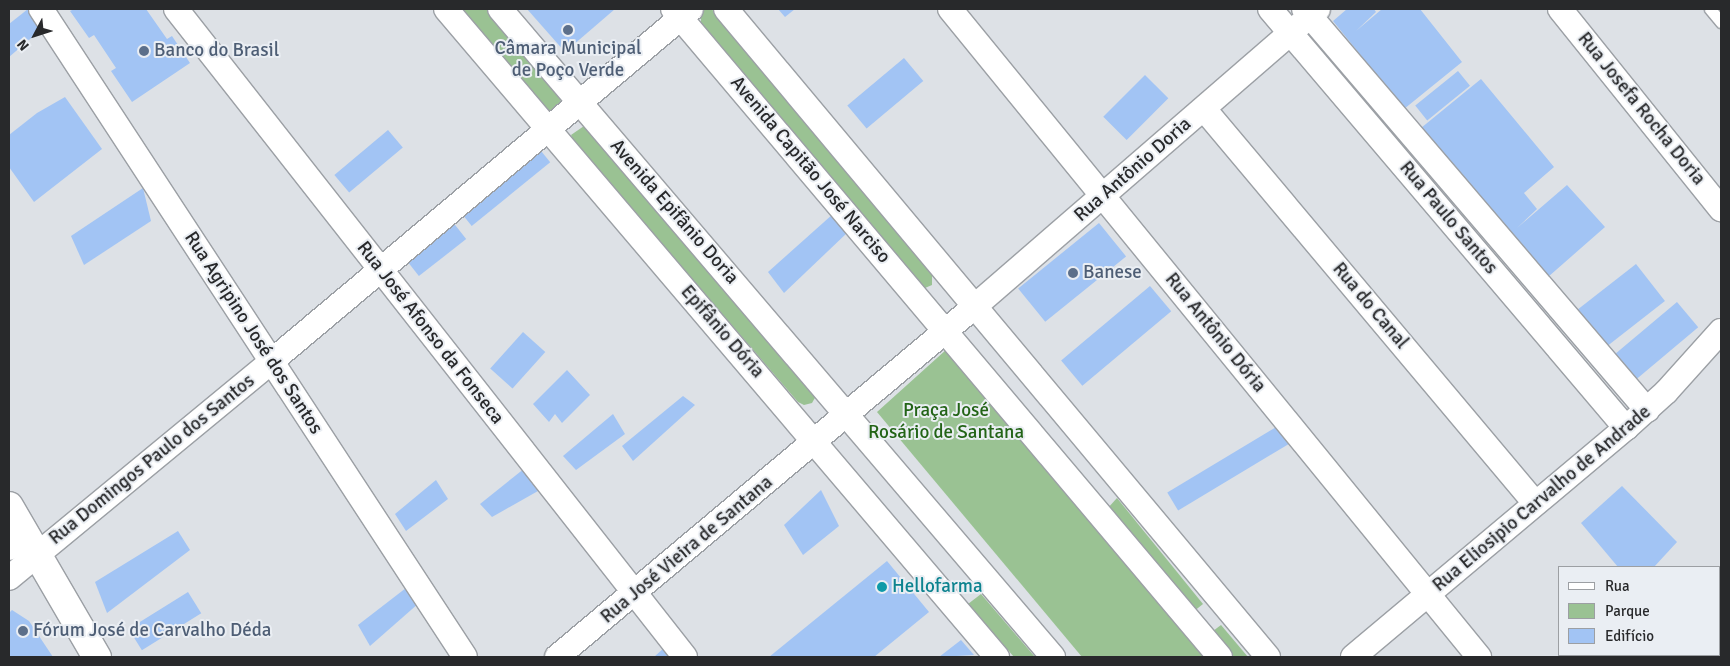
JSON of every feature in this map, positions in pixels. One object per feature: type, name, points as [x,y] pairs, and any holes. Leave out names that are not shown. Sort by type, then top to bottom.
[{"type":"main road","points":[[9,506],[25,546],[98,657]]},
{"type":"street","name":"Rua Agripino José dos Santos","points":[[41,9],[465,657]]},
{"type":"street","name":"Rua José Afonso da Fonseca","points":[[176,9],[684,657]]},
{"type":"street","name":"Epifânio Dória","points":[[446,9],[997,657]]},
{"type":"street","name":"Avenida Capitão José Narciso","points":[[726,9],[974,308],[1268,657]]},
{"type":"street","name":"Rua Antônio Dória","points":[[950,9],[1104,195],[1427,596],[1480,657]]},
{"type":"street","name":"Rua Paulo Santos","points":[[1270,9],[1626,428]]},
{"type":"street","name":"Rua Josefa Rocha Doria","points":[[1560,9],[1721,209]]},
{"type":"street","name":"Avenida Epifânio Doria","points":[[506,11],[579,101],[848,414]]},
{"type":"street","name":"Rua Antônio Doria","points":[[974,308],[1291,33],[1311,11]]},
{"type":"street","name":"Rua Paulo Santos","points":[[1311,11],[1646,410]]},
{"type":"street","name":"Rua Domingos Paulo dos Santos","points":[[9,578],[25,546],[272,361],[381,271],[681,12]]},
{"type":"street","name":"Avenida Capitão José Narciso","points":[[681,12],[1220,657]]},
{"type":"street","name":"Rua do Canal","points":[[1204,109],[1535,503]]},
{"type":"street","points":[[815,441],[974,308]]},
{"type":"street","name":"Rua Eliosipio Carvalho de Andrade","points":[[1353,657],[1626,428],[1646,410],[1721,331]]},
{"type":"street","points":[[848,414],[1053,657]]},
{"type":"street","name":"Rua José Vieira de Santana","points":[[557,657],[636,594],[815,441]]},
{"type":"street","points":[[1197,630],[1225,606]]},
{"type":"lane","points":[[1710,9],[1721,22]]},
{"type":"green space","points":[[458,9],[489,9],[562,97],[556,111],[545,112]]},
{"type":"green space","points":[[708,9],[716,11],[932,270],[932,285],[925,288],[919,286],[701,27],[701,11]]},
{"type":"green space","points":[[584,126],[816,396],[812,403],[804,405],[798,402],[575,143],[571,135]]},
{"type":"green space","name":"Praça José Rosário de Santana","points":[[947,349],[1204,657],[1082,657],[877,412]]},
{"type":"green space","points":[[1117,498],[1203,604],[1193,612],[1107,509]]},
{"type":"green space","points":[[981,594],[1035,657],[1014,657],[968,604]]},
{"type":"green space","points":[[1221,625],[1248,657],[1234,657],[1213,631]]},
{"type":"building","points":[[28,9],[42,29],[9,57],[9,24]]},
{"type":"building","name":"Banco do Brasil","points":[[74,9],[146,9],[167,39],[172,36],[190,63],[132,102],[111,71],[116,68],[94,35],[89,38],[70,11]]},
{"type":"building","name":"Câmara Municipal de Poço Verde","points":[[527,9],[615,9],[565,52]]},
{"type":"building","points":[[778,9],[795,9],[785,17]]},
{"type":"building","points":[[1347,9],[1374,9],[1376,12],[1356,31],[1382,9],[1420,9],[1462,62],[1404,109],[1333,21]]},
{"type":"building","points":[[904,58],[923,81],[867,129],[847,106]]},
{"type":"building","points":[[1458,71],[1470,86],[1427,120],[1415,106]]},
{"type":"building","points":[[1145,75],[1168,98],[1127,140],[1103,117]]},
{"type":"building","points":[[1481,79],[1554,167],[1524,193],[1537,209],[1517,228],[1567,185],[1605,227],[1548,277],[1421,128]]},
{"type":"building","points":[[65,97],[102,149],[34,202],[9,167],[9,135],[37,113]]},
{"type":"building","points":[[388,130],[403,148],[349,193],[334,175]]},
{"type":"building","points":[[537,146],[550,162],[472,226],[459,210]]},
{"type":"building","points":[[143,188],[151,221],[84,265],[71,236]]},
{"type":"building","points":[[833,214],[848,232],[784,293],[768,272]]},
{"type":"building","points":[[452,221],[466,239],[419,276],[405,258]]},
{"type":"building","name":"Banese","points":[[1099,223],[1126,256],[1045,322],[1018,288]]},
{"type":"building","points":[[1636,264],[1665,301],[1605,348],[1576,311]]},
{"type":"building","points":[[1150,286],[1171,311],[1082,386],[1061,361]]},
{"type":"building","points":[[1677,302],[1698,327],[1637,379],[1616,353]]},
{"type":"building","points":[[523,332],[545,352],[513,388],[490,368]]},
{"type":"building","points":[[567,370],[590,395],[562,423],[555,414],[549,422],[533,404]]},
{"type":"building","points":[[683,396],[695,405],[633,461],[622,446]]},
{"type":"building","points":[[613,414],[625,434],[576,470],[563,456]]},
{"type":"building","points":[[1283,423],[1294,441],[1178,511],[1167,493]]},
{"type":"building","points":[[525,468],[538,491],[492,517],[480,504]]},
{"type":"building","points":[[436,480],[448,499],[406,531],[395,514]]},
{"type":"building","points":[[1622,486],[1677,542],[1655,566],[1617,566],[1581,523]]},
{"type":"building","points":[[821,490],[839,526],[803,555],[784,525]]},
{"type":"building","points":[[178,531],[190,550],[107,613],[95,582]]},
{"type":"building","name":"Hellofarma","points":[[887,561],[929,612],[874,657],[769,657]]},
{"type":"building","points":[[406,588],[419,603],[370,646],[358,625]]},
{"type":"building","points":[[188,592],[201,613],[142,650],[129,629]]},
{"type":"building","name":"Fórum José de Carvalho Déda","points":[[12,610],[29,621],[53,657],[9,657],[9,613]]},
{"type":"building","points":[[961,640],[974,655],[939,657]]},
{"type":"building","points":[[665,647],[673,657],[654,657]]},
{"type":"place","name":"Câmara Municipal de Poço Verde","points":[[568,30]]},
{"type":"place","name":"Banco do Brasil","points":[[144,51]]},
{"type":"place","name":"Banese","points":[[1073,273]]},
{"type":"place","name":"Hellofarma","points":[[882,587]]},
{"type":"place","name":"Fórum José de Carvalho Déda","points":[[23,631]]}]
